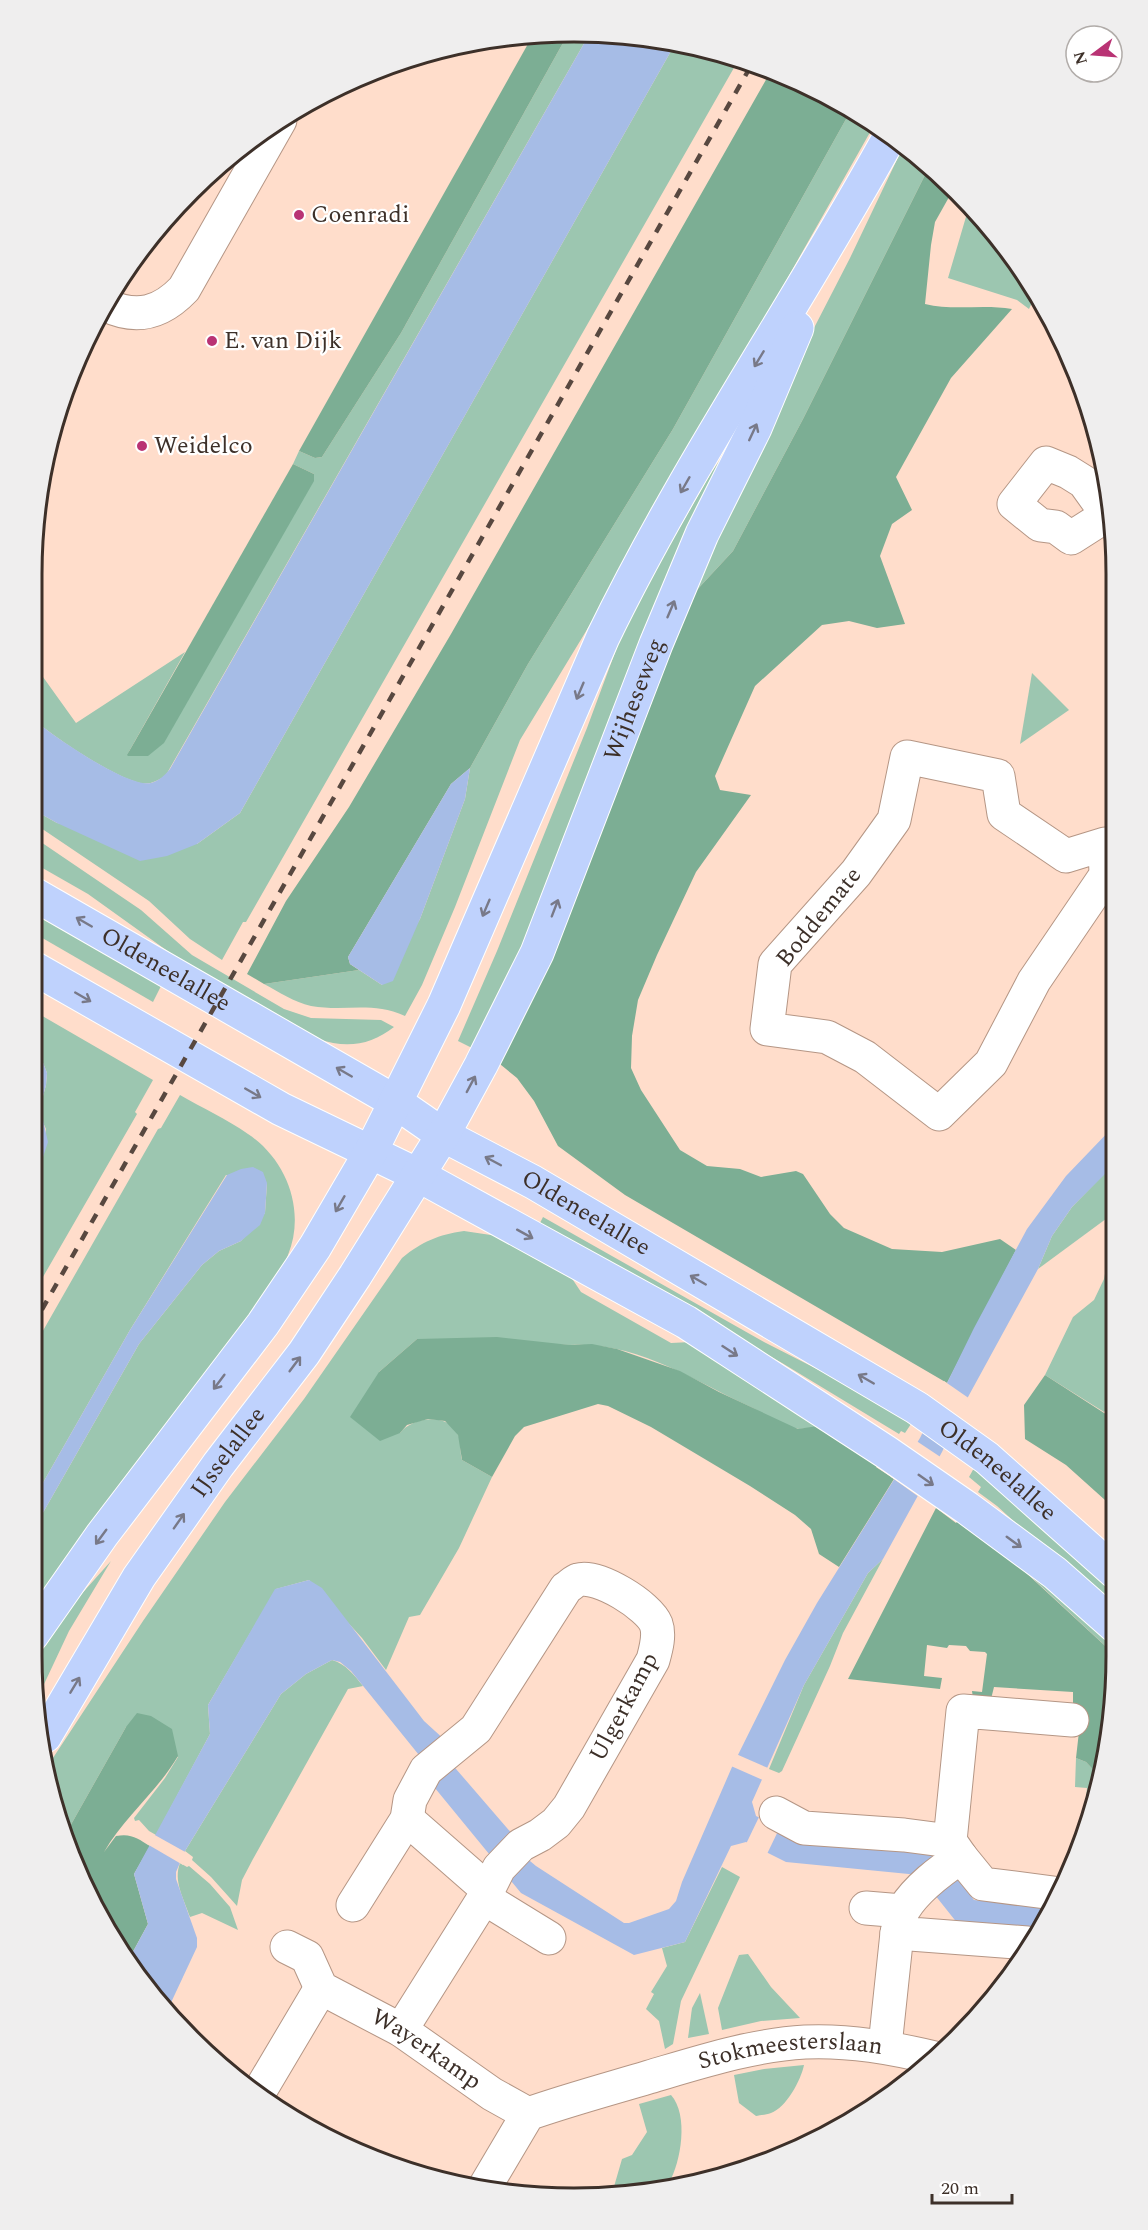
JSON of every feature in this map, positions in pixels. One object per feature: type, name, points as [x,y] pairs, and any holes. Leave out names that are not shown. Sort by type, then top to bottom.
[{"type":"main road","name":"Wijheseweg","points":[[394,1101],[444,1005],[625,590],[725,416],[844,219],[886,143]]},
{"type":"main road","name":"Wijheseweg","points":[[418,1175],[443,1135],[537,953],[656,644],[698,545],[755,428],[844,219]]},
{"type":"main road","name":"Oldeneelallee","points":[[42,899],[394,1101],[443,1135],[532,1182],[917,1408],[987,1458],[1106,1564]]},
{"type":"main road","name":"Oldeneelallee","points":[[42,973],[281,1109],[418,1175],[686,1322],[886,1452],[967,1508],[1055,1573],[1106,1618]]},
{"type":"main road","name":"IJsselallee","points":[[42,1621],[102,1535],[263,1324],[315,1247],[370,1153],[394,1101]]},
{"type":"main road","name":"IJsselallee","points":[[48,1731],[139,1577],[218,1465],[304,1353],[418,1175]]},
{"type":"street","points":[[113,307],[130,313],[142,313],[162,308],[174,300],[184,289],[270,138]]},
{"type":"street","name":"Boddemate","points":[[1106,840],[1066,856],[1004,814],[998,776],[907,757],[894,820],[856,873],[775,964],[767,1029],[827,1037],[865,1057],[939,1114],[991,1063],[1034,981],[1106,875]]},
{"type":"street","name":"Ulgerkamp","points":[[353,1905],[407,1819],[410,1800],[438,1760],[476,1729],[566,1588],[578,1580],[596,1580],[624,1593],[656,1623],[657,1643],[653,1660],[569,1807],[556,1823],[521,1845],[490,1885],[400,2030]]},
{"type":"street","points":[[885,2046],[900,1922],[926,1884],[954,1854],[963,1711],[1072,1720]]},
{"type":"street","points":[[776,1813],[804,1828],[904,1834],[954,1854],[983,1884],[1050,1893]]},
{"type":"street","points":[[407,1819],[490,1885],[549,1938]]},
{"type":"street","points":[[866,1908],[900,1922],[1022,1942]]},
{"type":"street","points":[[262,2087],[321,1988],[307,1957],[287,1947]]},
{"type":"street","name":"Wayerkamp","points":[[321,1988],[400,2030],[492,2094],[528,2114]]},
{"type":"street","name":"Stokmeesterslaan","points":[[528,2114],[681,2067],[752,2050],[804,2042],[885,2046],[925,2056]]},
{"type":"street","points":[[489,2181],[528,2114]]},
{"type":"green space","points":[[563,42],[585,42],[166,775],[157,781],[147,783],[129,779],[84,755],[42,726],[42,676],[76,723],[185,652],[127,755],[314,474],[293,464],[299,451],[315,458],[322,457],[401,333]]},
{"type":"green space","points":[[563,42],[401,333],[322,457],[315,458],[299,451],[528,44]]},
{"type":"green space","points":[[671,51],[735,67],[246,922],[243,922],[222,960],[190,939],[149,901],[42,829],[42,815],[57,823],[197,844],[240,813]]},
{"type":"green space","points":[[767,78],[847,117],[673,429],[528,664],[470,768],[451,784],[348,957],[350,964],[359,970],[264,984],[247,974],[286,901],[349,807],[451,634]]},
{"type":"green space","points":[[847,117],[870,132],[611,590],[520,740],[455,907],[422,985],[405,1016],[381,1009],[311,1006],[264,984],[359,970],[382,985],[420,919],[465,799],[470,768],[528,664],[673,429]]},
{"type":"green space","points":[[900,154],[925,174],[803,419],[733,551],[682,606],[779,396],[850,258]]},
{"type":"green space","points":[[925,174],[949,197],[935,222],[925,304],[1012,309],[951,378],[896,477],[912,510],[892,524],[880,556],[905,624],[877,628],[849,621],[822,625],[755,686],[715,776],[720,790],[751,795],[696,872],[657,955],[638,1000],[632,1036],[631,1068],[641,1090],[680,1150],[707,1166],[740,1169],[761,1177],[796,1171],[803,1174],[830,1214],[844,1228],[892,1249],[942,1252],[1000,1239],[1016,1250],[947,1383],[625,1195],[558,1146],[534,1101],[517,1078],[495,1060],[682,606],[733,551],[803,419]]},
{"type":"green space","points":[[966,215],[996,250],[1032,303],[1029,309],[1017,300],[948,278]]},
{"type":"green space","points":[[736,436],[534,934],[474,1049],[458,1041],[587,728],[620,639],[658,565],[711,473]]},
{"type":"green space","points":[[293,464],[314,474],[314,481],[164,743],[148,756],[128,756],[127,755]]},
{"type":"green space","points":[[1032,673],[1069,710],[1020,744]]},
{"type":"green space","points":[[42,843],[141,910],[192,955],[284,1009],[311,1018],[381,1020],[394,1027],[376,1038],[358,1044],[339,1044],[318,1039],[187,965],[88,894],[42,868]]},
{"type":"green space","points":[[42,915],[162,984],[153,1002],[42,938]]},
{"type":"green space","points":[[42,1016],[153,1080],[135,1112],[137,1114],[42,1279],[42,1159],[46,1129],[42,1120],[42,1100],[47,1073],[42,1060]]},
{"type":"green space","points":[[180,1095],[223,1118],[262,1145],[283,1172],[289,1188],[294,1204],[293,1238],[283,1267],[263,1299],[42,1597],[42,1514],[139,1344],[202,1265],[219,1251],[241,1241],[265,1213],[267,1183],[226,1175],[130,1330],[42,1484],[42,1332],[158,1129],[161,1128]]},
{"type":"green space","points":[[1106,1172],[1106,1219],[1038,1269],[1052,1236],[1072,1207]]},
{"type":"green space","points":[[543,1217],[764,1342],[911,1417],[907,1422],[911,1424],[905,1433],[901,1431],[899,1434],[782,1363],[539,1225]]},
{"type":"green space","points":[[464,1231],[504,1237],[567,1271],[581,1292],[671,1343],[691,1342],[830,1424],[803,1429],[788,1426],[687,1375],[619,1349],[595,1345],[417,1339],[379,1372],[400,1433],[406,1427],[422,1420],[440,1420],[448,1423],[459,1437],[462,1460],[492,1477],[459,1548],[420,1615],[409,1617],[386,1670],[362,1638],[309,1580],[276,1589],[208,1705],[210,1734],[156,1835],[134,1818],[178,1757],[126,1727],[70,1827],[52,1760],[225,1502],[304,1399],[402,1258],[417,1247],[446,1235]]},
{"type":"green space","points":[[1106,1268],[1106,1409],[1104,1412],[1045,1375],[1073,1317],[1094,1300],[1104,1279]]},
{"type":"green space","points":[[497,1337],[570,1345],[592,1344],[617,1349],[680,1371],[798,1429],[830,1424],[878,1464],[876,1467],[894,1479],[839,1567],[819,1554],[811,1529],[795,1515],[651,1427],[608,1406],[598,1404],[524,1427],[515,1436],[492,1477],[462,1460],[458,1435],[445,1421],[428,1419],[407,1425],[400,1433],[380,1441],[350,1417],[379,1372],[417,1339]]},
{"type":"green space","points":[[1045,1375],[1106,1414],[1106,1501],[1066,1465],[1025,1439],[1024,1405]]},
{"type":"green space","points":[[974,1468],[1106,1571],[1106,1605],[997,1506],[978,1492],[981,1487],[969,1477]]},
{"type":"green space","points":[[936,1508],[956,1523],[959,1519],[996,1545],[1106,1647],[1105,1691],[1094,1770],[1086,1762],[1076,1758],[1081,1714],[1073,1710],[1073,1692],[994,1687],[990,1703],[973,1698],[972,1691],[982,1692],[987,1654],[985,1652],[970,1651],[966,1646],[949,1645],[947,1648],[927,1645],[924,1676],[942,1678],[940,1689],[848,1679]]},
{"type":"green space","points":[[996,1544],[1106,1632],[1106,1647]]},
{"type":"green space","points":[[883,1559],[843,1633],[782,1771],[779,1773],[769,1769],[804,1685],[868,1573]]},
{"type":"green space","points":[[111,1561],[69,1631],[43,1687],[42,1651],[77,1599]]},
{"type":"green space","points":[[332,1660],[346,1667],[363,1686],[348,1689],[242,1880],[237,1906],[185,1851],[281,1694],[306,1674]]},
{"type":"green space","points":[[137,1713],[151,1716],[172,1729],[178,1756],[170,1769],[121,1827],[104,1852],[116,1836],[122,1835],[131,1836],[150,1846],[134,1874],[148,1924],[132,1953],[97,1891],[70,1827],[126,1727]]},
{"type":"green space","points":[[1076,1758],[1086,1762],[1094,1770],[1086,1802],[1087,1788],[1075,1787]]},
{"type":"green space","points":[[180,1863],[189,1866],[210,1884],[230,1907],[238,1930],[202,1913],[190,1917],[179,1883]]},
{"type":"green space","points":[[722,1867],[740,1877],[681,2001],[673,2044],[665,2049],[659,2021],[646,2009],[654,1994],[651,1992],[667,1966],[662,1948],[685,1942]]},
{"type":"green space","points":[[748,1954],[771,1987],[800,2018],[761,2021],[722,2030],[718,2008],[739,1955]]},
{"type":"green space","points":[[700,1993],[709,2034],[688,2038],[692,2008]]},
{"type":"green space","points":[[804,2065],[792,2093],[777,2110],[756,2116],[739,2103],[734,2075]]},
{"type":"green space","points":[[671,2095],[677,2104],[680,2114],[681,2139],[677,2163],[671,2179],[614,2186],[622,2159],[632,2155],[647,2132],[639,2104]]},
{"type":"water","points":[[585,42],[671,51],[240,813],[197,844],[167,856],[140,861],[42,815],[42,726],[90,759],[125,777],[151,783],[162,778],[170,769]]},
{"type":"water","points":[[470,768],[465,799],[420,919],[393,981],[382,985],[350,964],[348,957],[451,784]]},
{"type":"water","points":[[42,1060],[47,1073],[42,1100]]},
{"type":"water","points":[[42,1116],[48,1142],[42,1159]]},
{"type":"water","points":[[1106,1134],[1106,1173],[1072,1207],[1052,1236],[1038,1269],[883,1559],[868,1573],[804,1685],[752,1802],[756,1816],[792,1833],[931,1847],[974,1900],[1043,1907],[1026,1935],[962,1929],[919,1875],[786,1862],[746,1842],[731,1846],[685,1942],[634,1955],[521,1893],[430,1782],[423,1760],[351,1671],[340,1662],[332,1660],[306,1674],[281,1694],[185,1851],[176,1872],[176,1879],[197,1938],[197,1947],[171,2003],[132,1953],[148,1924],[134,1874],[210,1734],[208,1705],[275,1589],[309,1580],[322,1588],[424,1721],[446,1741],[450,1762],[514,1836],[524,1856],[624,1923],[669,1909],[676,1901],[732,1767],[785,1660],[817,1603],[920,1438],[974,1328],[1027,1229],[1066,1176]]},
{"type":"water","points":[[253,1167],[263,1172],[267,1183],[265,1213],[260,1225],[241,1241],[219,1251],[202,1265],[139,1344],[42,1514],[42,1484],[130,1330],[227,1175]]},
{"type":"pier","points":[[944,1381],[970,1399],[947,1449],[934,1401]]},
{"type":"pier","points":[[915,1440],[942,1458],[919,1497],[891,1477]]},
{"type":"pier","points":[[736,1754],[768,1768],[765,1781],[731,1766]]},
{"type":"pier","points":[[760,1815],[781,1825],[767,1854],[746,1844]]},
{"type":"pier","points":[[153,1834],[187,1853],[183,1865],[147,1844]]},
{"type":"railway","points":[[42,1309],[748,71]]},
{"type":"place","name":"Coenradi","points":[[299,215]]},
{"type":"place","name":"E. van Dijk","points":[[212,341]]},
{"type":"place","name":"Weidelco","points":[[142,446]]}]
